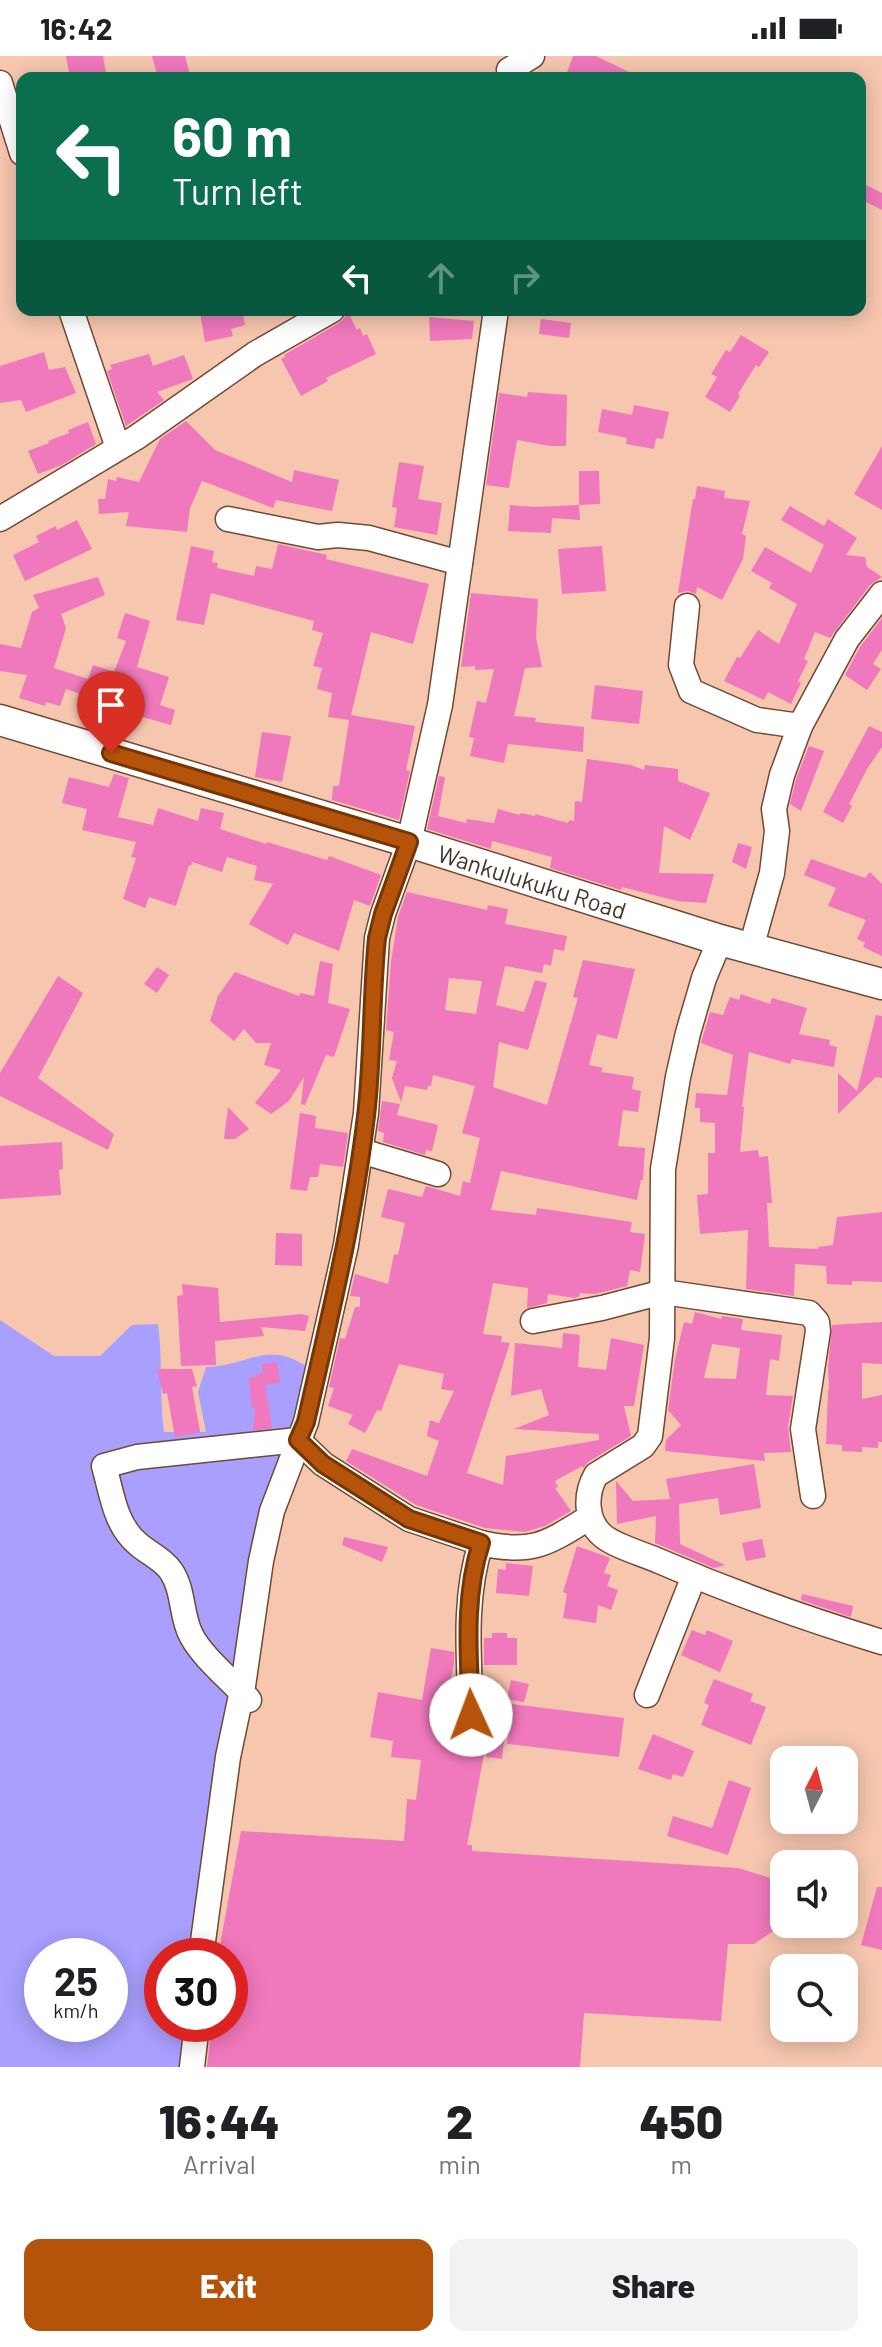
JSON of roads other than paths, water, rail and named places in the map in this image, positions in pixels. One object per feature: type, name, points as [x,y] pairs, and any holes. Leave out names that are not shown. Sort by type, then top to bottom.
[{"type":"main road","name":"Wankulukuku Road","points":[[0,720],[409,842],[720,940],[882,984]]},
{"type":"street","points":[[508,68],[532,56]]},
{"type":"street","points":[[0,83],[16,134]]},
{"type":"street","points":[[73,316],[118,448]]},
{"type":"street","points":[[0,519],[137,437],[255,354],[322,316]]},
{"type":"street","points":[[203,1938],[228,1757],[246,1697],[261,1561],[272,1511],[306,1422],[346,1245],[366,1113],[377,938],[409,842],[440,705],[495,316]]},
{"type":"street","points":[[228,519],[318,537],[369,538],[460,563]]},
{"type":"street","points":[[751,948],[772,873],[777,831],[774,809],[782,775],[800,726],[847,639],[882,594]]},
{"type":"street","points":[[687,606],[681,665],[691,691],[757,720],[800,726]]},
{"type":"street","points":[[720,940],[704,978],[688,1033],[663,1169],[662,1338],[650,1436],[643,1446],[596,1475],[588,1499],[590,1517],[604,1537],[694,1576],[817,1622],[882,1642]]},
{"type":"street","points":[[361,1151],[438,1174]]},
{"type":"street","points":[[533,1321],[663,1292],[805,1311],[817,1322],[818,1331],[803,1429],[813,1496]]},
{"type":"street","points":[[246,1697],[191,1635],[171,1571],[137,1543],[120,1524],[104,1466],[137,1457],[298,1440],[323,1464],[409,1519],[481,1543],[524,1549],[540,1546],[590,1517]]},
{"type":"street","points":[[471,1715],[468,1620],[474,1564],[481,1543]]},
{"type":"street","points":[[647,1695],[694,1576]]},
{"type":"street","points":[[192,2067],[195,2042]]}]
